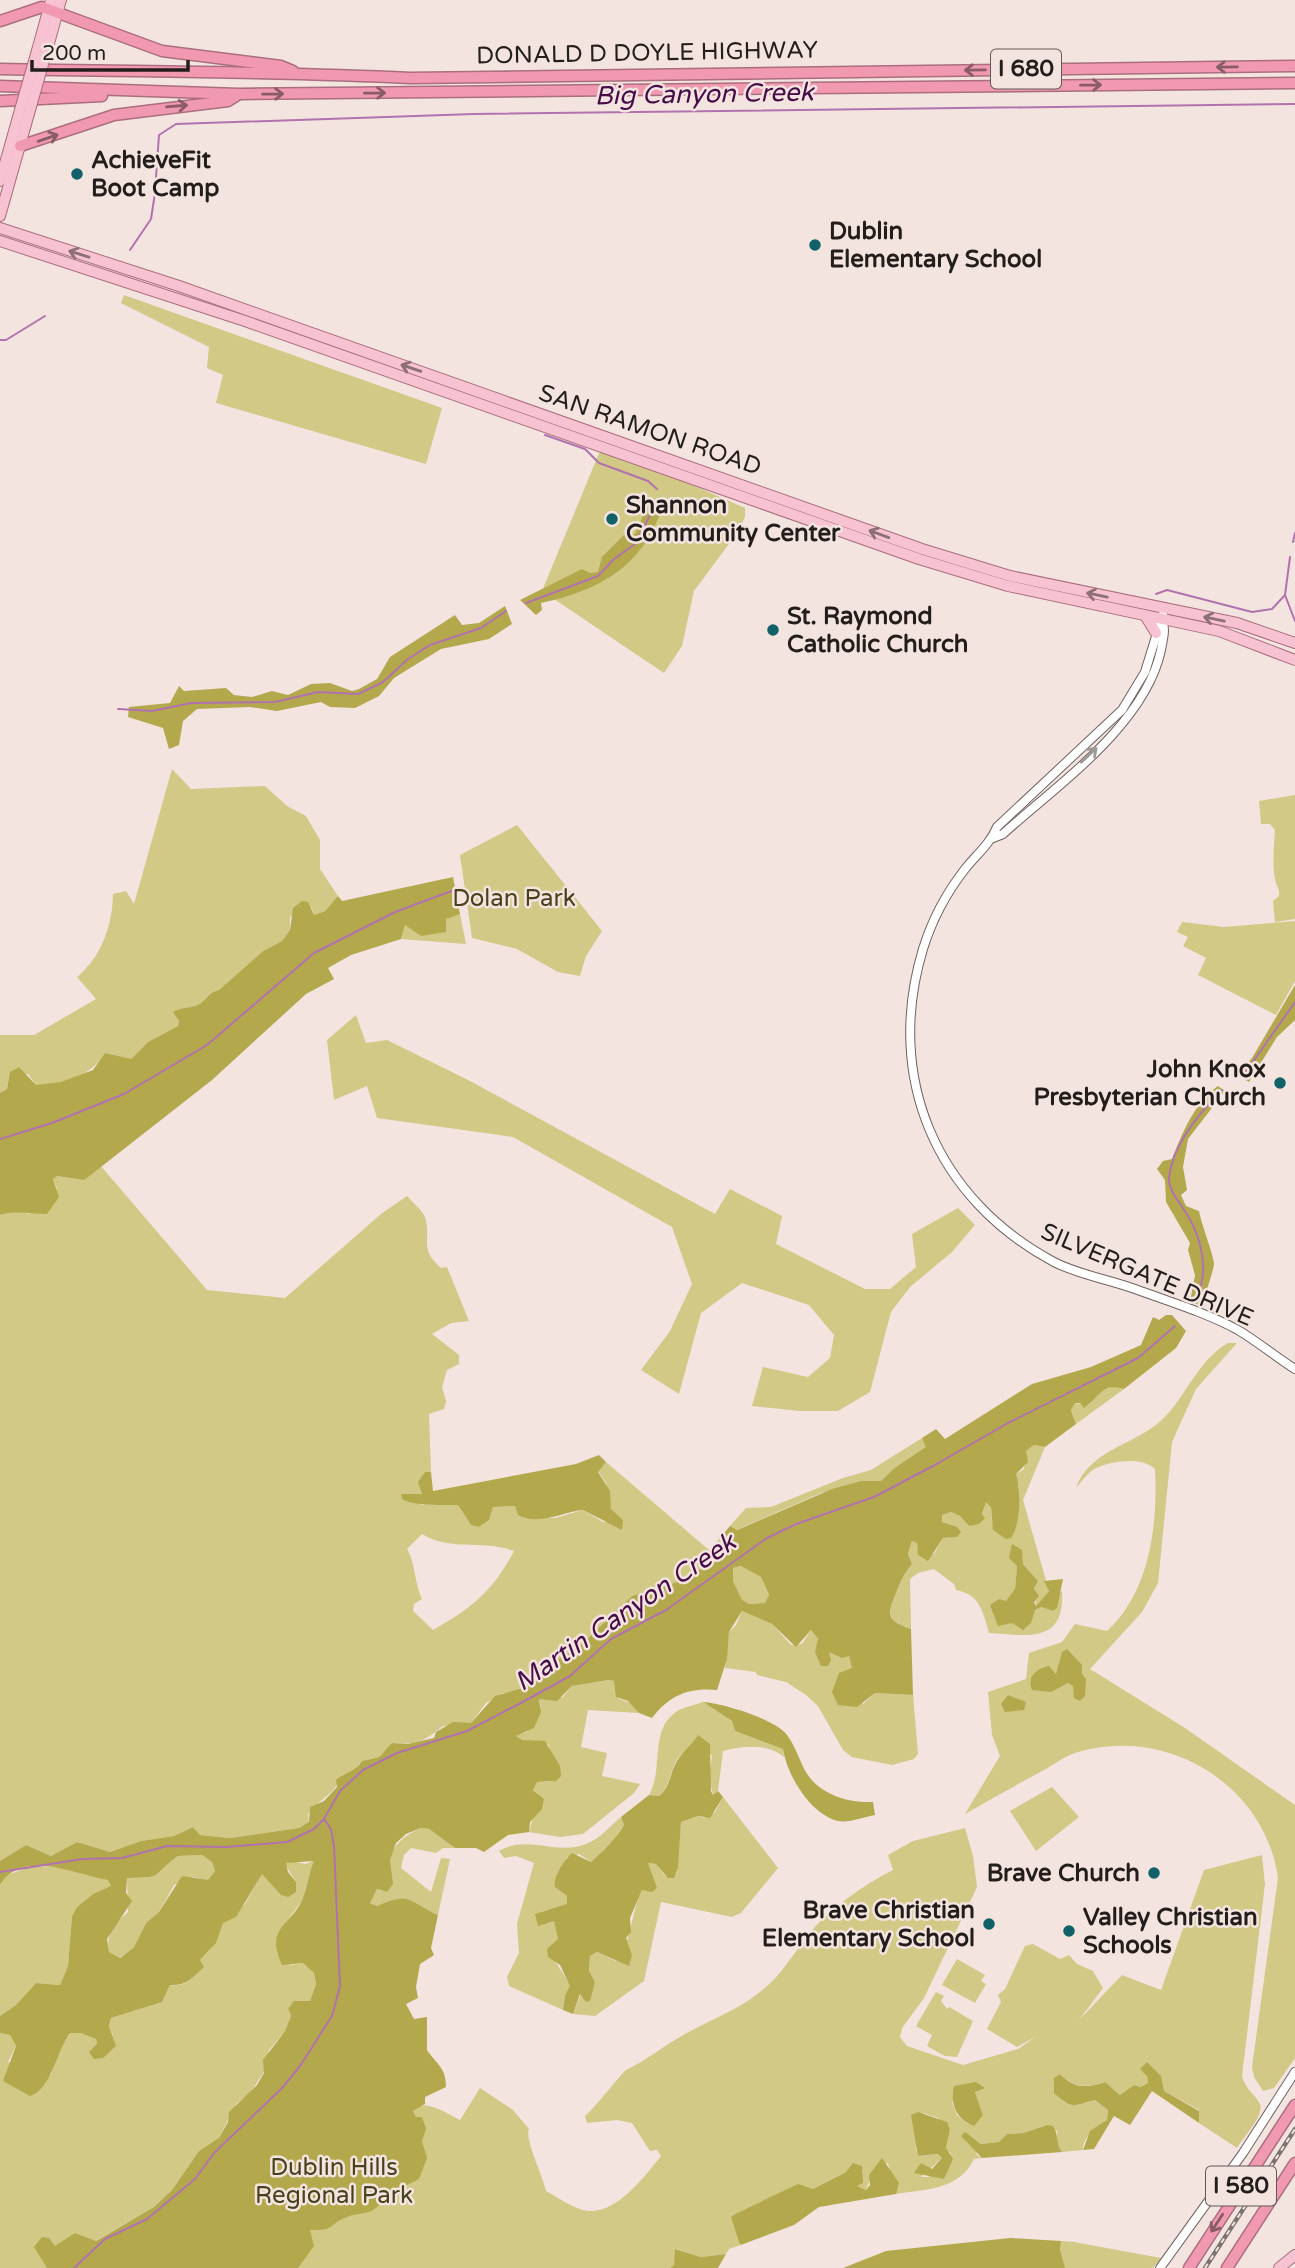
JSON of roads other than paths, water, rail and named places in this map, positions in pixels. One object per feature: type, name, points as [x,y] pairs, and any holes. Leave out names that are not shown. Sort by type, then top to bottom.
[{"type":"highway","points":[[0,21],[55,5],[162,51],[281,66],[296,72]]},
{"type":"highway","name":"DONALD D DOYLE HIGHWAY","points":[[0,69],[246,75],[296,72],[423,78],[1295,66]]},
{"type":"highway","name":"DONALD D DOYLE HIGHWAY","points":[[0,86],[239,94],[1295,83]]},
{"type":"highway","points":[[0,101],[162,95],[182,91]]},
{"type":"highway","points":[[20,146],[114,115],[228,101],[239,94]]},
{"type":"highway","name":"I 580","points":[[1189,2268],[1295,2105]]},
{"type":"highway","name":"I 580","points":[[1227,2268],[1295,2163]]},
{"type":"main road","points":[[0,181],[25,110],[55,5]]},
{"type":"main road","points":[[0,216],[20,146],[25,110]]},
{"type":"main road","name":"SAN RAMON ROAD","points":[[0,228],[179,286],[922,549],[1010,576],[1163,614],[1233,635],[1295,660]]},
{"type":"main road","name":"SAN RAMON ROAD","points":[[0,241],[234,317],[919,559],[1008,586],[1146,617],[1163,614],[1237,623],[1295,643]]},
{"type":"main road","points":[[1146,617],[1156,633]]},
{"type":"main road","points":[[1279,2268],[1295,2255]]},
{"type":"street","name":"SILVERGATE DRIVE","points":[[1163,614],[1145,672],[1122,710],[997,827],[993,838],[954,884],[937,914],[923,949],[909,1027],[914,1089],[926,1126],[961,1185],[981,1210],[1034,1250],[1080,1272],[1136,1289],[1237,1330],[1295,1369]]},
{"type":"street","name":"SILVERGATE DRIVE","points":[[993,838],[1003,834],[1131,713],[1158,666],[1165,629],[1163,614]]},
{"type":"street","points":[[1160,2268],[1243,2152],[1295,2072]]},
{"type":"waterway","name":"Big Canyon Creek","points":[[156,177],[159,135],[176,124],[474,114],[1295,104]]},
{"type":"waterway","name":"Big Canyon Creek","points":[[130,250],[151,219],[155,193]]},
{"type":"waterway","name":"Big Canyon Creek","points":[[0,340],[6,340],[45,316]]},
{"type":"waterway","points":[[545,435],[585,449],[599,463],[648,481],[657,489]]},
{"type":"waterway","points":[[526,603],[598,576],[614,559],[635,544],[658,500]]},
{"type":"waterway","points":[[1293,542],[1295,533]]},
{"type":"waterway","points":[[1290,557],[1285,595],[1295,621]]},
{"type":"waterway","points":[[1156,594],[1167,590],[1252,612],[1272,609],[1285,595]]},
{"type":"waterway","points":[[118,709],[152,711],[191,703],[275,702],[318,692],[358,694],[383,682],[408,659],[430,645],[481,628],[506,611]]},
{"type":"waterway","points":[[0,1139],[52,1123],[124,1094],[207,1045],[314,953],[395,912],[457,889]]},
{"type":"waterway","name":"Martin Canyon Creek","points":[[1243,1076],[1295,1002]]},
{"type":"waterway","name":"Martin Canyon Creek","points":[[1195,1299],[1202,1279],[1200,1246],[1193,1225],[1173,1193],[1169,1177],[1181,1141],[1222,1090]]},
{"type":"waterway","name":"Martin Canyon Creek","points":[[0,1872],[82,1859],[122,1858],[167,1846],[227,1847],[287,1842],[314,1829],[324,1819],[340,1791],[363,1770],[397,1753],[467,1731],[519,1704],[570,1676],[611,1639],[666,1610],[767,1538],[796,1524],[874,1497],[1008,1423],[1138,1358],[1175,1326]]},
{"type":"waterway","points":[[74,2268],[105,2239],[147,2219],[195,2179],[214,2153],[282,2088],[300,2066],[332,2016],[340,1986],[334,1846],[331,1829],[324,1819]]},
{"type":"railway","points":[[1205,2268],[1295,2129]]},
{"type":"place","name":"AchieveFit Boot Camp","points":[[77,174]]},
{"type":"place","name":"Dublin Elementary School","points":[[815,245]]},
{"type":"place","name":"Shannon Community Center","points":[[612,519]]},
{"type":"place","name":"St. Raymond Catholic Church","points":[[773,630]]},
{"type":"place","name":"John Knox Presbyterian Church","points":[[1280,1083]]},
{"type":"place","name":"Brave Church","points":[[1154,1873]]},
{"type":"place","name":"Brave Christian Elementary School","points":[[989,1924]]},
{"type":"place","name":"Valley Christian Schools","points":[[1069,1931]]},
{"type":"park label","name":"Dolan Park","points":[[514,898]]},
{"type":"park label","name":"Dublin Hills Regional Park","points":[[334,2181]]}]
